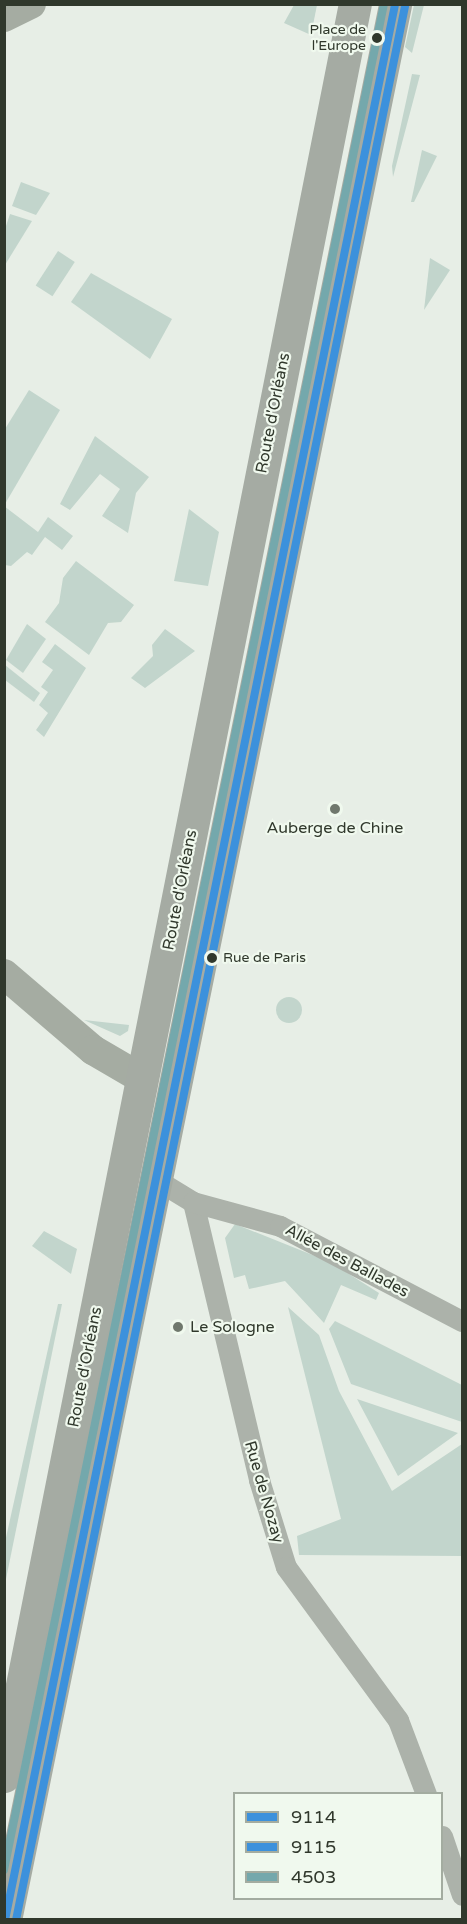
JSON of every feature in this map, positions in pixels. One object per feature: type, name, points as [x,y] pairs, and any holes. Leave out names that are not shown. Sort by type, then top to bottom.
[{"type":"main road","points":[[4,17],[31,4]]},
{"type":"main road","name":"Route d'Orléans","points":[[4,1776],[355,4]]},
{"type":"main road","name":"Route d'Orléans","points":[[5,1920],[152,1177],[395,4]]},
{"type":"main road","points":[[4,975],[93,1050],[141,1078]]},
{"type":"street","points":[[152,1177],[193,1202]]},
{"type":"street","name":"Allée des Ballades","points":[[193,1202],[280,1226],[462,1321]]},
{"type":"street","name":"Rue de Nozay","points":[[193,1202],[259,1480],[286,1567],[398,1720],[425,1792]]},
{"type":"street","points":[[443,1842],[462,1895]]},
{"type":"green space","points":[[294,5],[317,5],[311,35],[284,23]]},
{"type":"green space","points":[[414,5],[424,5],[412,53],[405,47]]},
{"type":"green space","points":[[412,74],[420,75],[393,177],[392,166]]},
{"type":"green space","points":[[422,150],[437,156],[414,202],[411,202]]},
{"type":"green space","points":[[21,182],[50,193],[36,215],[12,206]]},
{"type":"green space","points":[[10,214],[32,221],[5,265],[5,229]]},
{"type":"green space","points":[[58,251],[75,262],[52,296],[36,285]]},
{"type":"green space","points":[[430,258],[450,270],[424,310]]},
{"type":"green space","points":[[91,273],[172,319],[150,359],[71,302]]},
{"type":"green space","points":[[29,390],[60,410],[5,504],[5,429]]},
{"type":"green space","points":[[95,436],[149,477],[136,493],[128,533],[102,516],[120,489],[100,474],[70,510],[60,504]]},
{"type":"green space","points":[[4,506],[38,532],[48,517],[73,536],[62,550],[45,537],[32,555],[27,552],[11,566],[5,565]]},
{"type":"green space","points":[[189,509],[219,532],[208,586],[174,581]]},
{"type":"green space","points":[[76,561],[134,605],[121,622],[108,623],[89,655],[45,622],[59,603],[63,578]]},
{"type":"green space","points":[[27,624],[46,639],[23,673],[6,660]]},
{"type":"green space","points":[[165,629],[195,651],[145,688],[131,678],[153,656],[152,645]]},
{"type":"green space","points":[[55,644],[86,668],[44,737],[36,730],[48,713],[39,705],[48,692],[41,687],[53,670],[42,662]]},
{"type":"green space","points":[[5,665],[40,693],[34,702],[5,680]]},
{"type":"green space","points":[[289,997],[298,1001],[302,1010],[298,1019],[289,1023],[280,1019],[276,1010],[280,1001]]},
{"type":"green space","points":[[84,1020],[129,1025],[128,1031],[120,1036]]},
{"type":"green space","points":[[235,1224],[330,1262],[379,1293],[376,1300],[341,1285],[324,1323],[285,1281],[249,1289],[245,1275],[234,1278],[225,1238]]},
{"type":"green space","points":[[44,1231],[77,1249],[71,1274],[32,1246]]},
{"type":"green space","points":[[58,1304],[62,1304],[5,1584],[5,1542]]},
{"type":"green space","points":[[288,1307],[319,1335],[339,1391],[392,1491],[462,1444],[462,1556],[299,1555],[297,1536],[341,1519]]},
{"type":"green space","points":[[335,1321],[462,1385],[462,1422],[351,1384],[329,1329]]},
{"type":"green space","points":[[357,1399],[458,1433],[398,1476]]},
{"type":"transit line","name":"4503","points":[[4,1870],[384,4]]},
{"type":"transit line","name":"9114","points":[[5,1920],[395,4]]},
{"type":"transit line","name":"9115","points":[[16,1920],[405,6]]},
{"type":"place","name":"Place de l'Europe","points":[[377,38]]},
{"type":"place","name":"Auberge de Chine","points":[[335,809]]},
{"type":"place","name":"Rue de Paris","points":[[212,958]]},
{"type":"place","name":"Le Sologne","points":[[178,1327]]}]
